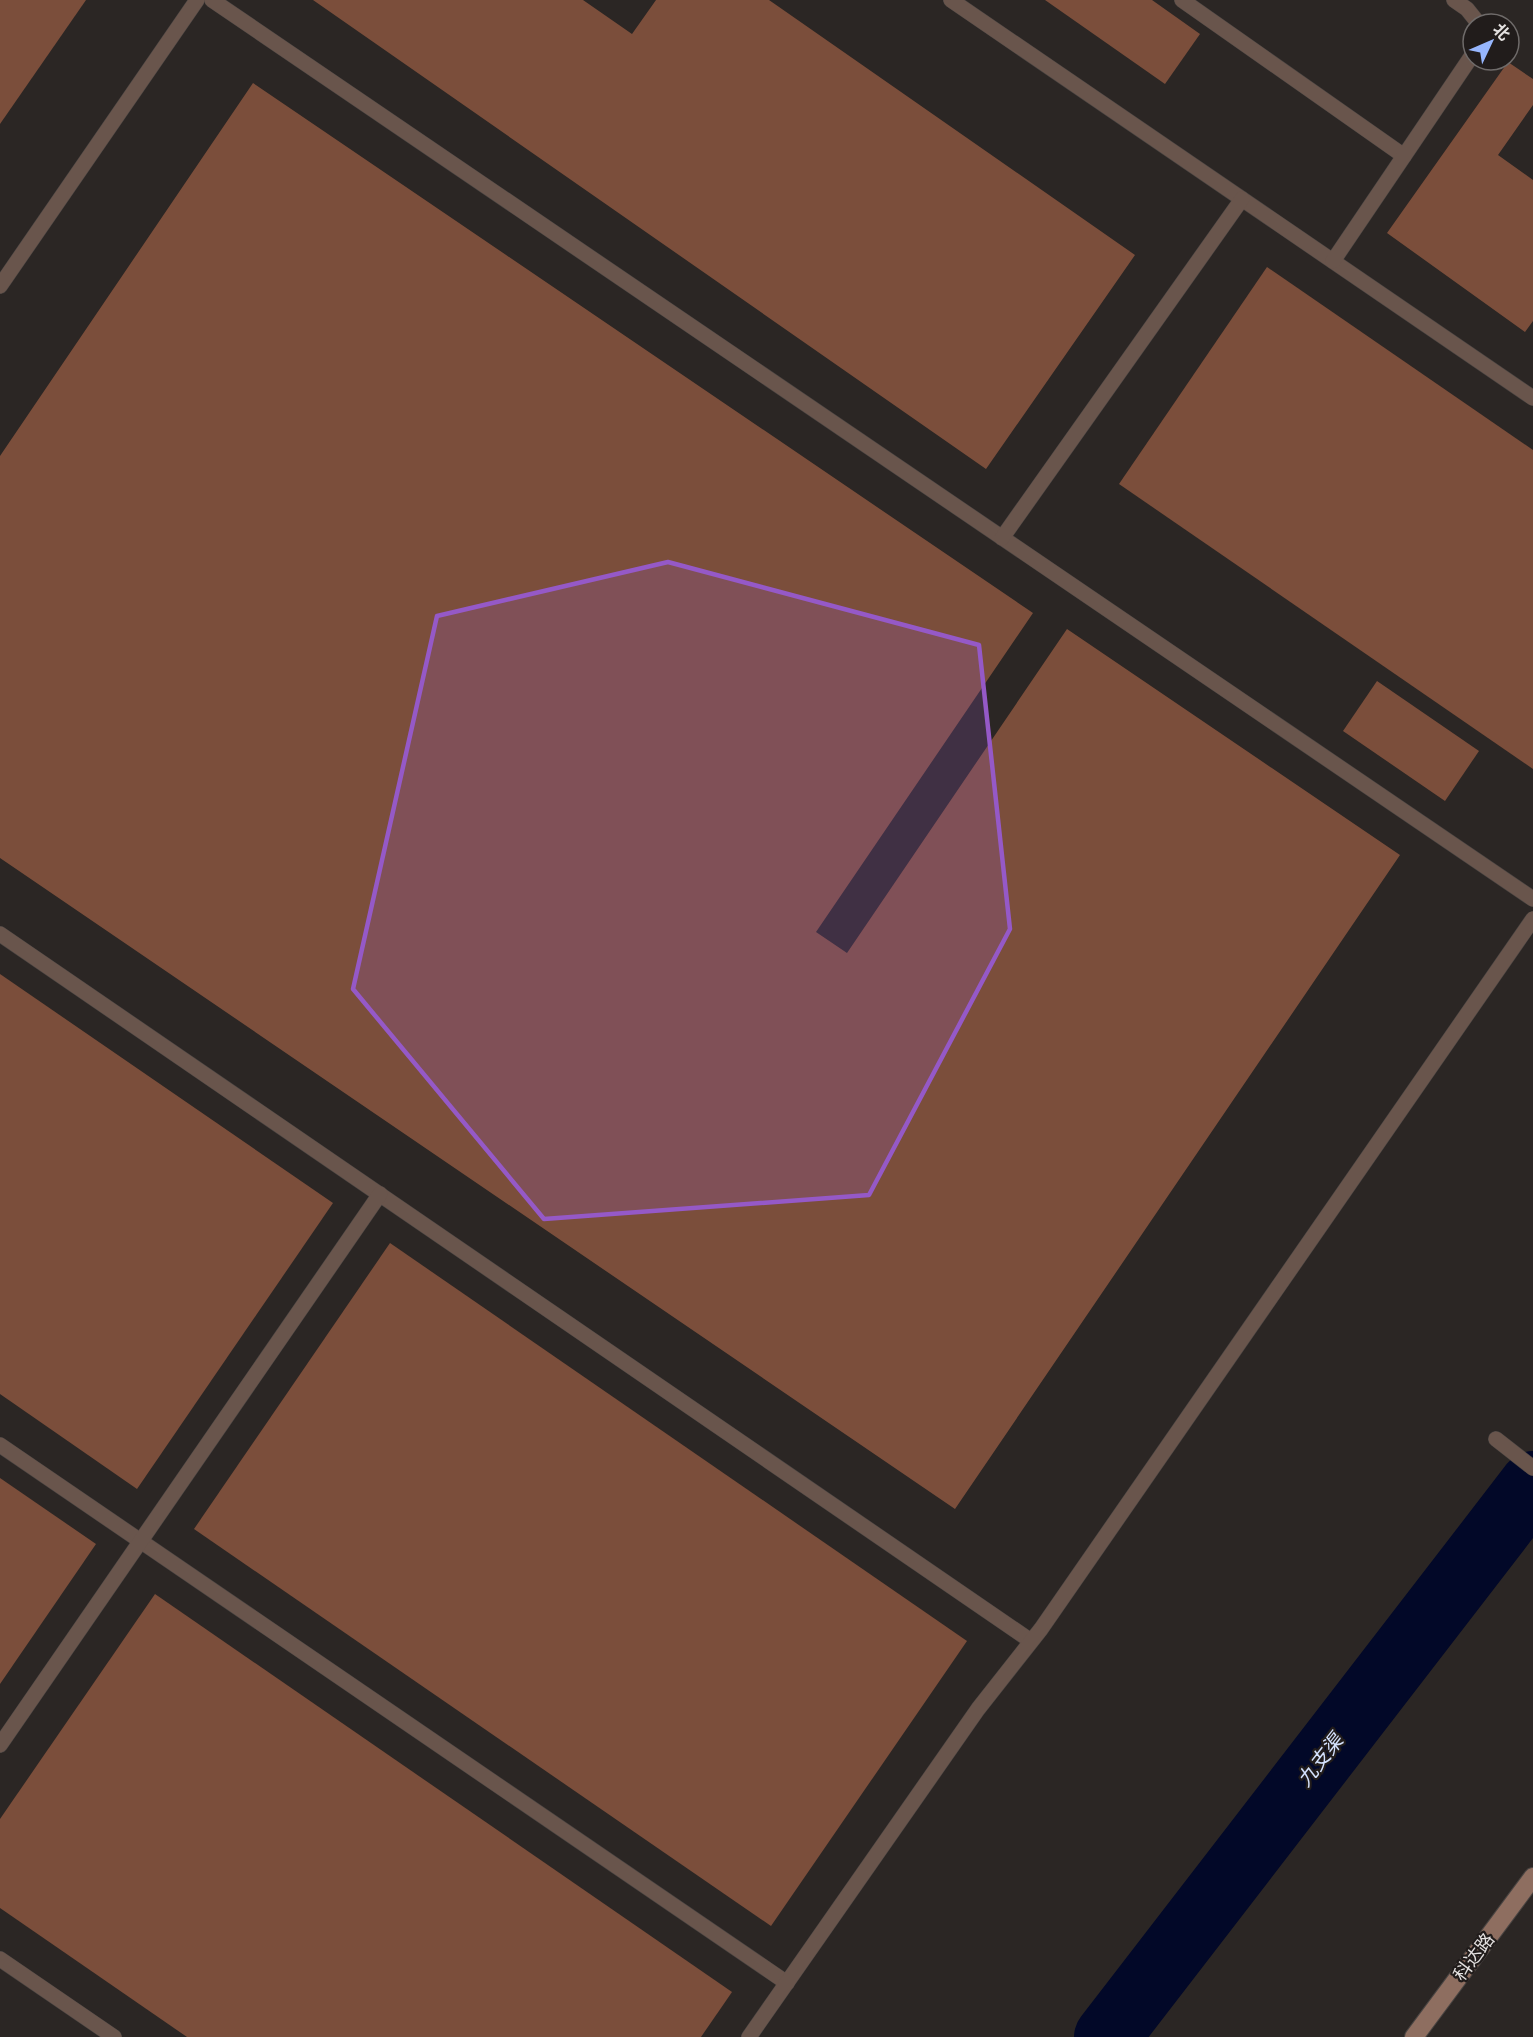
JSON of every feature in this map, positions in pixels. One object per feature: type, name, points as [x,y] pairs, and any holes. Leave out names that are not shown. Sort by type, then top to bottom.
[{"type":"street","name":"科达路","points":[[1414,2037],[1533,1877]]},
{"type":"lane","points":[[0,284],[197,0]]},
{"type":"lane","points":[[212,0],[1533,899]]},
{"type":"lane","points":[[951,0],[1533,398]]},
{"type":"lane","points":[[1182,0],[1404,156]]},
{"type":"lane","points":[[1454,0],[1469,12]]},
{"type":"lane","points":[[1333,261],[1461,72]]},
{"type":"lane","points":[[1002,538],[1242,199]]},
{"type":"lane","points":[[749,2037],[978,1709],[1031,1641],[1533,919]]},
{"type":"lane","points":[[0,934],[1031,1641]]},
{"type":"lane","points":[[0,1744],[380,1194]]},
{"type":"lane","points":[[1496,1439],[1533,1468]]},
{"type":"lane","points":[[0,1445],[787,1983]]},
{"type":"lane","points":[[0,1959],[114,2037]]},
{"type":"highlighted area","points":[[668,562],[979,645],[1010,929],[869,1195],[544,1219],[353,989],[437,616]]},
{"type":"building","points":[[0,0],[86,0],[0,124]]},
{"type":"building","points":[[313,0],[583,0],[632,34],[656,0],[769,0],[1135,255],[986,469]]},
{"type":"building","points":[[1045,0],[1152,0],[1200,34],[1165,84]]},
{"type":"building","points":[[1521,71],[1533,79],[1533,105],[1498,155],[1533,180],[1533,321],[1525,332],[1387,233],[1501,72]]},
{"type":"building","points":[[253,83],[1033,613],[816,932],[847,953],[1067,629],[1400,855],[955,1509],[0,858],[0,456]]},
{"type":"building","points":[[1267,267],[1533,450],[1533,769],[1119,484]]},
{"type":"building","points":[[1377,681],[1479,751],[1445,801],[1343,731]]},
{"type":"building","points":[[0,974],[333,1203],[137,1489],[0,1394]]},
{"type":"building","points":[[390,1243],[967,1641],[771,1926],[194,1529]]},
{"type":"building","points":[[0,1478],[96,1544],[0,1684]]},
{"type":"building","points":[[155,1594],[732,1992],[701,2037],[187,2037],[0,1908],[0,1819]]},
{"type":"waterway","name":"九支渠","points":[[1107,2037],[1533,1484]]}]
